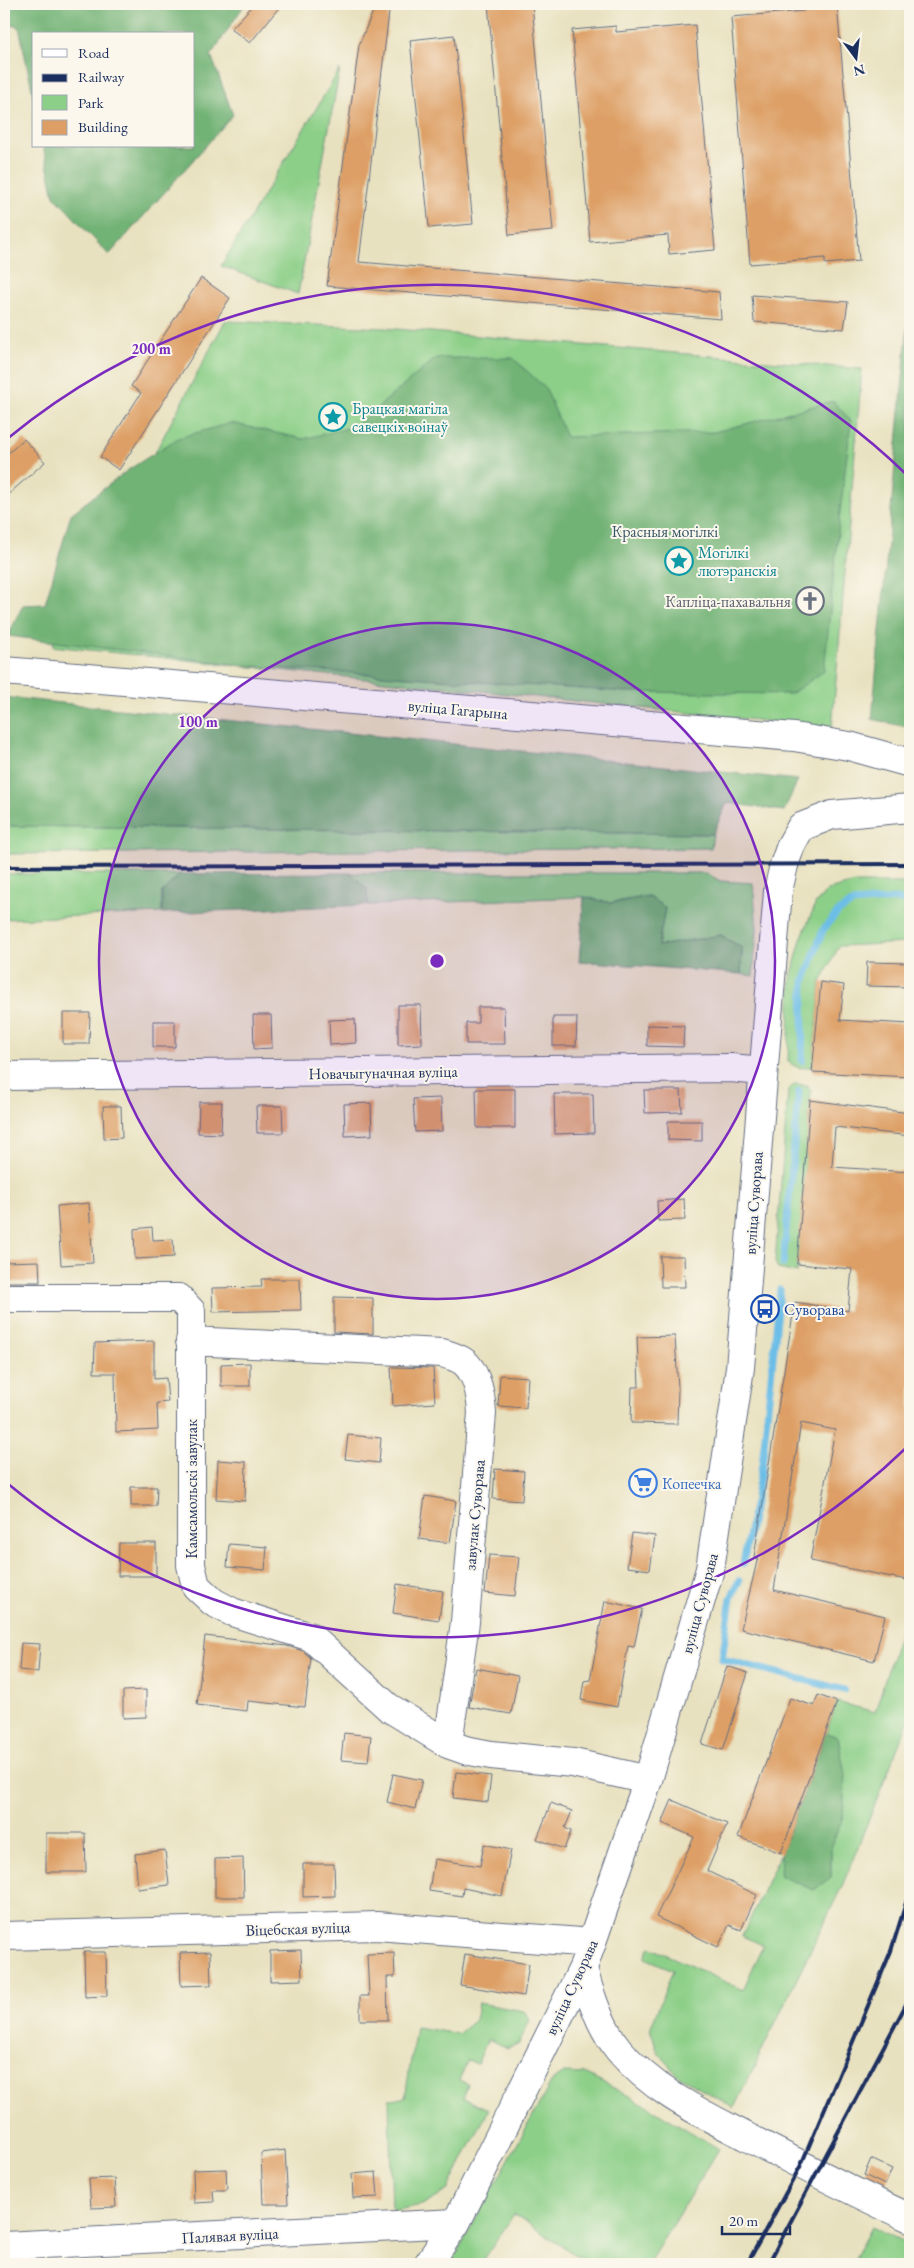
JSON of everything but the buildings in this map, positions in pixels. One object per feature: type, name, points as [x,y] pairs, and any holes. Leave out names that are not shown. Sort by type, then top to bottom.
[{"type":"street","name":"вуліца Гагарына","points":[[4,671],[794,737],[849,746],[910,763]]},
{"type":"street","name":"вуліца Суворава","points":[[428,2264],[456,2223],[587,1955],[648,1780],[710,1569],[740,1368],[762,1071],[778,891],[784,865],[791,845],[802,827],[832,815],[910,808]]},
{"type":"street","name":"Новачыгуначная вуліца","points":[[4,1076],[730,1068],[762,1071]]},
{"type":"street","name":"Камсамольскі завулак","points":[[4,1298],[179,1298],[191,1311],[191,1565],[196,1586],[213,1602],[232,1612],[311,1637],[388,1707],[448,1744]]},
{"type":"street","name":"завулак Суворава","points":[[190,1341],[442,1353],[464,1362],[474,1376],[481,1395],[482,1413],[465,1622],[448,1744]]},
{"type":"street","points":[[448,1744],[465,1750],[491,1755],[573,1763],[648,1780]]},
{"type":"street","name":"Віцебская вуліца","points":[[4,1936],[377,1926],[587,1955]]},
{"type":"street","points":[[587,1955],[590,1996],[602,2022],[618,2050],[650,2082],[683,2104],[845,2188],[910,2218]]},
{"type":"street","name":"Палявая вуліца","points":[[4,2246],[456,2223]]},
{"type":"green space","points":[[4,4],[245,4],[211,55],[233,115],[109,255],[54,196],[43,148],[195,148],[195,32],[32,32],[32,89],[19,27],[4,23]]},
{"type":"green space","points":[[340,69],[298,294],[221,266]]},
{"type":"green space","points":[[910,301],[910,728],[872,719]]},
{"type":"green space","name":"Красныя могілкі","points":[[225,321],[385,328],[862,369],[832,728],[52,646]]},
{"type":"green space","name":"Красныя могілкі","points":[[436,358],[513,358],[546,389],[566,437],[714,432],[833,401],[851,421],[824,671],[791,694],[625,692],[249,666],[8,636],[23,605],[45,604],[71,514],[128,470],[178,438],[231,423],[303,439],[356,426]]},
{"type":"green space","points":[[4,697],[798,780],[784,811],[727,803],[713,834],[4,826]]},
{"type":"green space","points":[[4,826],[713,834],[711,848],[4,854]]},
{"type":"green space","points":[[351,873],[706,873],[720,881],[753,883],[757,929],[753,976],[741,974],[742,948],[721,935],[658,946],[665,908],[648,896],[611,903],[584,897],[368,905],[367,889]]},
{"type":"green space","points":[[351,873],[367,889],[368,905],[162,913],[162,892],[180,874]]},
{"type":"green space","points":[[4,874],[180,874],[162,892],[162,913],[4,919]]},
{"type":"green space","points":[[855,883],[910,883],[910,943],[839,946],[821,982],[813,1066],[797,1067],[788,1061],[791,978],[801,939],[816,903],[828,890]]},
{"type":"green space","points":[[648,896],[665,908],[658,946],[721,935],[742,948],[741,974],[579,961],[584,897],[611,903]]},
{"type":"green space","points":[[795,1084],[807,1085],[811,1091],[797,1273],[778,1269],[775,1262],[788,1090]]},
{"type":"green space","points":[[910,1599],[910,1717],[843,1884],[734,2108],[679,2076],[658,2052],[650,2029],[673,1970],[645,1958],[650,1947],[743,1990],[763,1945],[742,1936],[781,1853],[781,1876],[831,1877],[831,1845],[843,1819],[838,1737],[826,1733],[837,1702],[875,1712]]},
{"type":"green space","points":[[826,1733],[838,1737],[845,1775],[843,1819],[831,1845],[831,1877],[814,1890],[780,1876],[781,1853]]},
{"type":"green space","points":[[478,2003],[524,2011],[530,2020],[519,2044],[508,2048],[488,2039],[477,2064],[468,2060],[459,2080],[468,2084],[463,2098],[489,2109],[448,2190],[422,2205],[392,2211],[389,2099],[405,2098],[416,2027],[458,2034],[475,2020]]},
{"type":"green space","points":[[564,2073],[587,2074],[646,2105],[719,2149],[648,2264],[589,2264],[514,2214],[481,2264],[451,2264],[552,2081]]},
{"type":"green space","points":[[871,2226],[910,2245],[910,2264],[851,2264]]},
{"type":"waterway","points":[[802,1061],[804,982],[823,930],[838,912],[852,903],[897,899],[910,903]]},
{"type":"waterway","points":[[783,1264],[799,1091]]},
{"type":"waterway","points":[[743,1564],[762,1465],[780,1290]]},
{"type":"waterway","points":[[739,1581],[731,1598],[722,1659],[844,1690]]},
{"type":"railway","points":[[4,867],[910,864]]},
{"type":"railway","points":[[747,2264],[801,2165],[891,1951],[910,1890]]},
{"type":"railway","points":[[768,2264],[910,1997]]},
{"type":"place","name":"Брацкая магіла савецкіх воінаў","points":[[333,417]]},
{"type":"place","name":"Могілкі лютэранскія","points":[[679,561]]},
{"type":"place","name":"Капліца-пахавальня","points":[[810,601]]},
{"type":"place","name":"Суворава","points":[[765,1309]]},
{"type":"place","name":"Копеечка","points":[[643,1483]]}]
